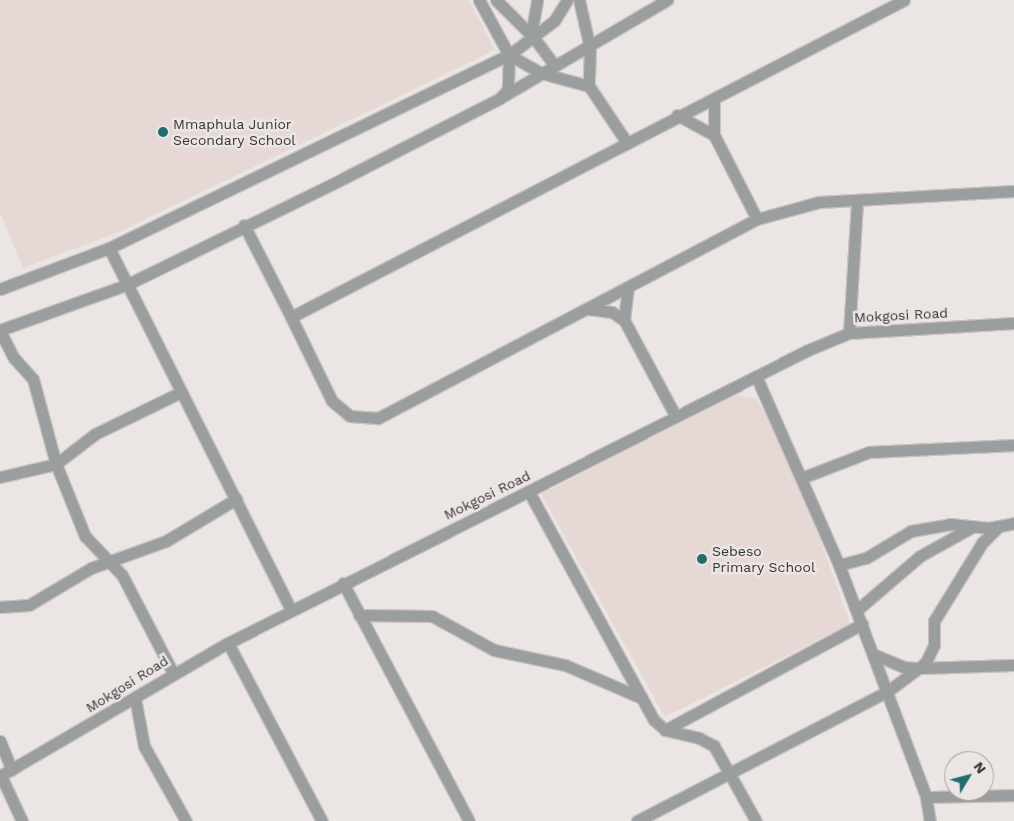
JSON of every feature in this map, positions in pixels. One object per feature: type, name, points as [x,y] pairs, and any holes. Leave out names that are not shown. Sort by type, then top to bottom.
[{"type":"street","points":[[479,0],[509,55],[508,89],[500,98]]},
{"type":"street","points":[[496,0],[531,35],[555,66]]},
{"type":"street","points":[[531,35],[537,0]]},
{"type":"street","points":[[0,289],[109,248],[509,55],[531,35],[554,21],[568,0]]},
{"type":"street","points":[[578,0],[590,48],[589,86],[628,143]]},
{"type":"street","points":[[291,317],[628,143],[677,115],[714,99],[904,0]]},
{"type":"street","points":[[173,673],[122,575],[85,536],[56,464],[33,378],[14,358],[0,331],[126,285],[500,98],[590,48],[663,1]]},
{"type":"street","points":[[509,55],[542,73],[589,86]]},
{"type":"street","points":[[714,99],[714,135],[757,219]]},
{"type":"street","points":[[677,115],[714,135]]},
{"type":"street","points":[[244,225],[332,401],[342,411],[363,420],[400,407],[757,219],[799,205],[1014,191]]},
{"type":"street","points":[[849,333],[857,201]]},
{"type":"street","points":[[109,248],[291,610]]},
{"type":"street","points":[[624,320],[628,287]]},
{"type":"street","points":[[588,309],[612,312],[624,320],[675,415]]},
{"type":"street","name":"Mokgosi Road","points":[[0,776],[135,698],[173,673],[291,610],[528,492],[675,415],[849,333],[1014,323]]},
{"type":"street","points":[[756,376],[804,477],[857,610],[926,797],[930,821]]},
{"type":"street","points":[[0,477],[56,464],[95,434],[181,392]]},
{"type":"street","points":[[804,477],[869,452],[1014,445]]},
{"type":"street","points":[[528,492],[642,698],[665,730],[699,738],[714,746],[732,774],[756,821]]},
{"type":"street","points":[[0,607],[29,605],[107,561],[150,549],[236,500]]},
{"type":"street","points":[[839,565],[866,558],[911,531],[950,524],[999,526],[1014,523]]},
{"type":"street","points":[[857,610],[920,556],[974,526]]},
{"type":"street","points":[[637,821],[732,774],[888,691],[919,668],[932,655],[934,621],[982,543],[999,526]]},
{"type":"street","points":[[343,583],[469,821]]},
{"type":"street","points":[[359,614],[432,616],[494,650],[564,664],[642,698]]},
{"type":"street","points":[[665,730],[862,624]]},
{"type":"street","points":[[228,643],[322,821]]},
{"type":"street","points":[[873,654],[891,664],[919,668],[1014,665]]},
{"type":"street","points":[[135,698],[144,746],[186,821]]},
{"type":"street","points":[[0,741],[12,770]]},
{"type":"street","points":[[0,776],[22,821]]},
{"type":"street","points":[[926,797],[1014,795]]},
{"type":"shaded area","name":"Mmaphula Junior Secondary School","points":[[0,0],[469,0],[495,50],[119,232],[23,268],[0,213]]},
{"type":"shaded area","name":"Sebeso Primary School","points":[[736,395],[756,399],[772,424],[800,482],[850,624],[665,717],[541,494]]},
{"type":"place","name":"Mmaphula Junior Secondary School","points":[[163,132]]},
{"type":"place","name":"Sebeso Primary School","points":[[702,559]]}]
